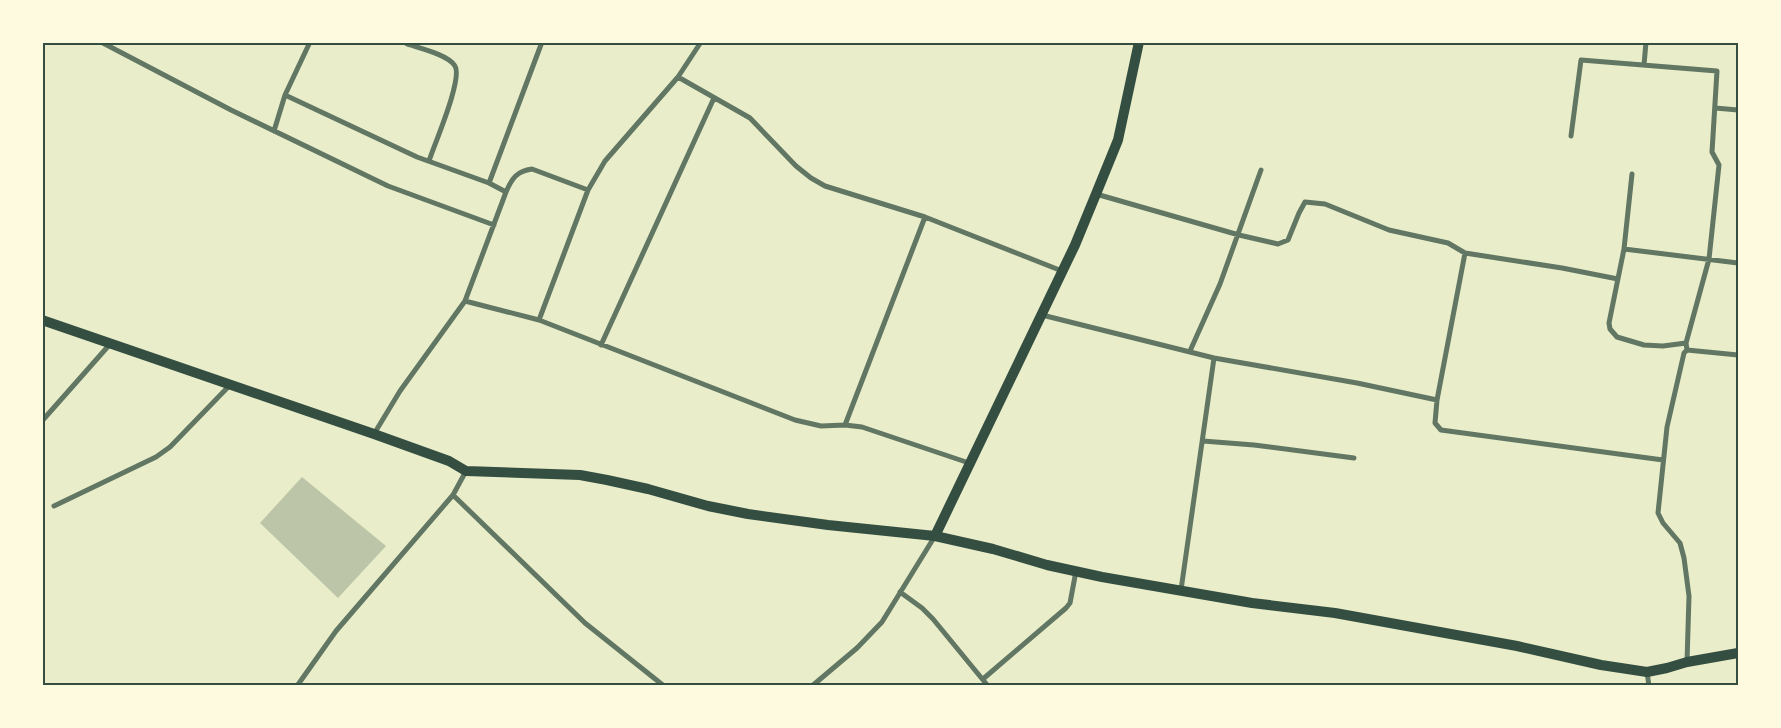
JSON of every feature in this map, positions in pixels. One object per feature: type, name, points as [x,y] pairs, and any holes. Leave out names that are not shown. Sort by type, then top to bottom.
[{"type":"main road","points":[[935,536],[1042,314],[1096,194],[1118,140],[1139,42]]},
{"type":"main road","points":[[42,320],[374,434],[449,461],[466,472],[580,475],[639,487],[708,506],[748,514],[828,525],[935,536],[994,549],[1076,571],[1252,603],[1335,613],[1517,646],[1601,665],[1647,672],[1687,662],[1738,653]]},
{"type":"street","points":[[100,42],[274,131],[388,186],[494,225]]},
{"type":"street","points":[[274,131],[285,95],[310,42]]},
{"type":"street","points":[[489,183],[542,42]]},
{"type":"street","points":[[539,320],[588,190],[605,161],[678,77],[701,42]]},
{"type":"street","points":[[1644,65],[1646,42]]},
{"type":"street","points":[[407,44],[449,60],[455,65],[457,73],[454,89],[429,161]]},
{"type":"street","points":[[1571,136],[1581,60],[1717,71],[1712,152],[1719,165],[1709,258],[1686,343],[1687,350],[1682,356],[1666,427],[1658,513],[1663,523],[1680,543],[1684,558],[1688,596],[1687,662]]},
{"type":"street","points":[[678,77],[750,118],[796,166],[825,186],[925,218],[1062,271]]},
{"type":"street","points":[[285,95],[429,161],[489,183],[506,192]]},
{"type":"street","points":[[601,345],[714,98]]},
{"type":"street","points":[[1715,108],[1738,110]]},
{"type":"street","points":[[374,434],[400,391],[465,301],[510,182],[517,173],[532,169],[588,190]]},
{"type":"street","points":[[1190,351],[1220,284],[1261,170]]},
{"type":"street","points":[[1632,174],[1624,249],[1609,323],[1612,333],[1617,337],[1644,344],[1663,346],[1686,343]]},
{"type":"street","points":[[1096,194],[1239,235],[1278,244],[1288,240],[1305,202],[1324,204],[1388,230],[1448,243],[1465,253],[1618,279]]},
{"type":"street","points":[[846,424],[925,218]]},
{"type":"street","points":[[1624,249],[1738,263]]},
{"type":"street","points":[[1465,253],[1435,424],[1441,430],[1663,460]]},
{"type":"street","points":[[465,301],[539,320],[795,420],[821,426],[846,424],[862,427],[970,464]]},
{"type":"street","points":[[1042,314],[1214,358],[1357,383],[1438,400]]},
{"type":"street","points":[[42,421],[111,343]]},
{"type":"street","points":[[1687,350],[1738,355]]},
{"type":"street","points":[[1181,590],[1214,358]]},
{"type":"street","points":[[54,506],[156,457],[183,434],[231,384]]},
{"type":"street","points":[[1203,441],[1254,445],[1354,458]]},
{"type":"street","points":[[297,686],[336,632],[453,495],[466,472]]},
{"type":"street","points":[[453,495],[585,623],[660,684]]},
{"type":"street","points":[[812,686],[868,637],[882,622],[935,536]]},
{"type":"street","points":[[983,679],[1066,608],[1070,603],[1076,571]]},
{"type":"street","points":[[900,592],[922,608],[933,619],[988,686]]},
{"type":"street","points":[[1647,672],[1649,686]]},
{"type":"building","points":[[302,477],[386,546],[338,598],[260,523]]}]
